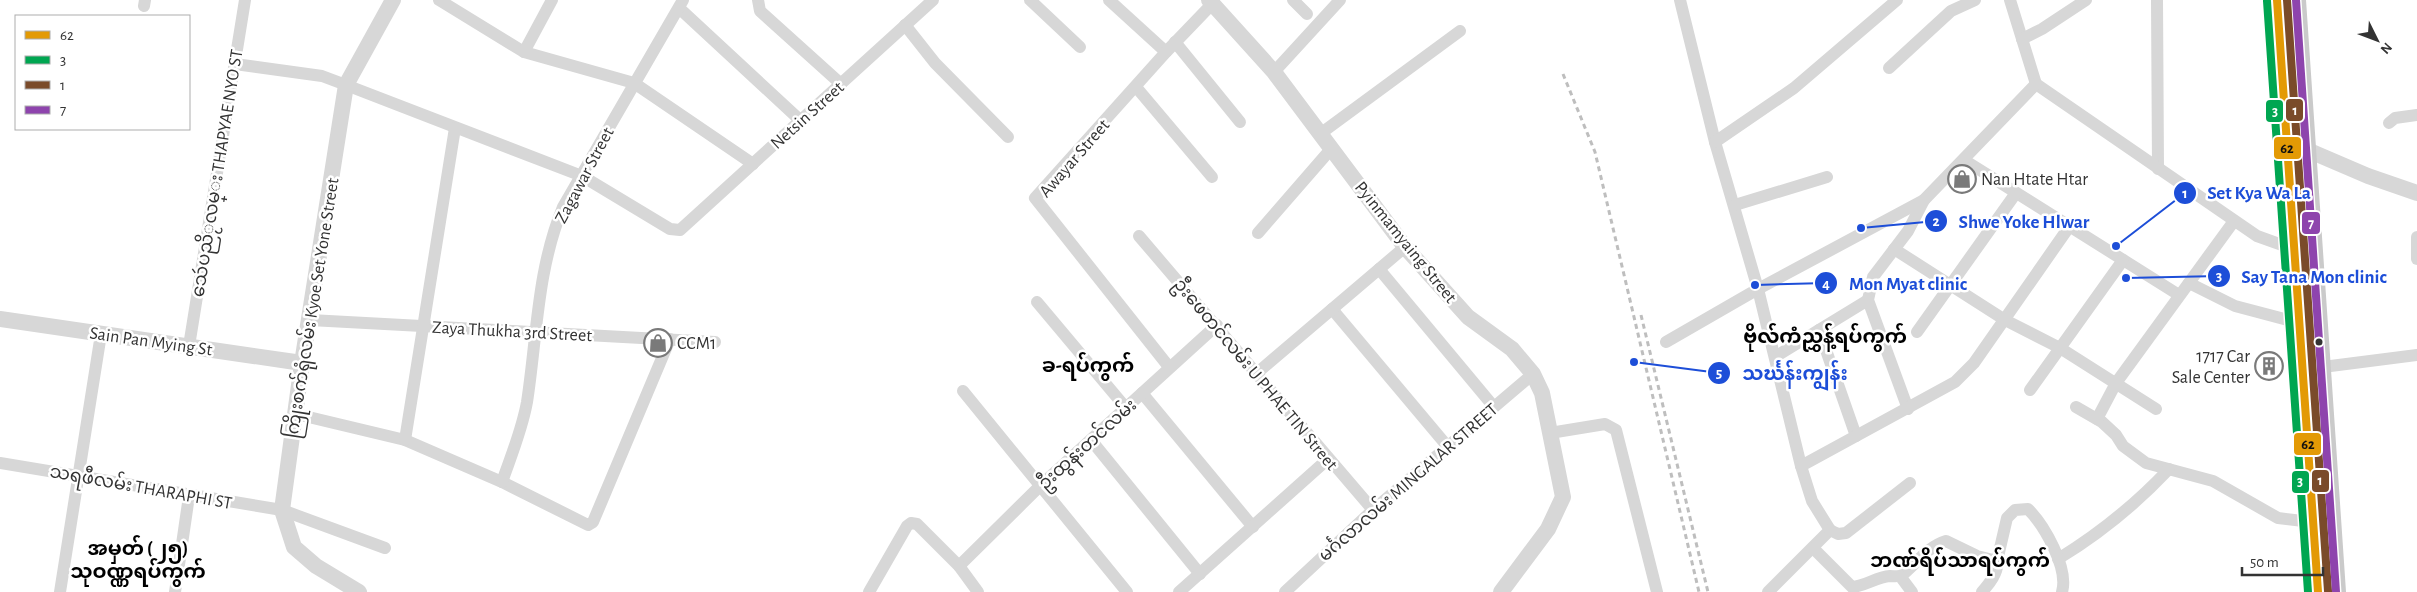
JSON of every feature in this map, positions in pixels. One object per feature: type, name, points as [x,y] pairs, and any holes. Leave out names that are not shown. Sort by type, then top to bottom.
[{"type":"main road","points":[[2278,0],[2292,102],[2296,150],[2313,248],[2313,368],[2323,523],[2336,592]]},
{"type":"main road","points":[[2292,102],[2296,0]]},
{"type":"main road","points":[[2296,150],[2293,249],[2299,323],[2313,368]]},
{"type":"main road","points":[[2318,592],[2323,523]]},
{"type":"street","name":"သေဴပညိႂလမ္း THAPYAE NYO ST","points":[[189,346],[245,0]]},
{"type":"street","name":"ကြိုးစက်ရုံလမ်း Kyoe Set Yone Street","points":[[359,592],[316,566],[294,547],[282,510],[302,362],[346,85],[393,0]]},
{"type":"street","points":[[439,0],[524,52],[634,83],[753,164]]},
{"type":"street","points":[[524,52],[552,0]]},
{"type":"street","points":[[758,0],[760,11],[841,84]]},
{"type":"street","name":"Netsin Street","points":[[582,176],[670,229],[680,230],[933,0]]},
{"type":"street","points":[[1030,0],[1080,47]]},
{"type":"street","points":[[1109,0],[1166,52]]},
{"type":"street","points":[[1293,0],[1307,14]]},
{"type":"street","points":[[1274,72],[1340,0]]},
{"type":"street","points":[[1680,0],[1715,142],[1735,205],[1758,289],[1800,466],[1812,501],[1830,530],[1838,534],[1846,533],[1910,483]]},
{"type":"street","points":[[1715,142],[1794,88],[1897,0]]},
{"type":"street","points":[[1889,68],[1951,11],[1976,0]]},
{"type":"street","points":[[2010,0],[2036,84],[2257,236],[2293,249],[2313,248]]},
{"type":"street","points":[[2022,39],[2042,29],[2086,0]]},
{"type":"street","points":[[2158,0],[2158,169]]},
{"type":"street","name":"Awayar Street","points":[[1169,367],[1035,198],[1211,2]]},
{"type":"street","name":"Pyinmamyaing Street","points":[[1211,2],[1274,72],[1405,247],[1468,317],[1512,350],[1533,374],[1542,393],[1563,498],[1548,529],[1501,592]]},
{"type":"street","points":[[681,4],[801,121]]},
{"type":"street","name":"Zagawar Street","points":[[502,482],[527,403],[535,331],[551,240],[563,208],[681,4]]},
{"type":"street","points":[[905,26],[935,63],[1008,137]]},
{"type":"street","points":[[1320,134],[1460,31]]},
{"type":"street","points":[[1175,42],[1240,122]]},
{"type":"street","points":[[235,64],[322,76],[582,176]]},
{"type":"street","points":[[1666,342],[1758,289],[1924,200],[2036,84]]},
{"type":"street","points":[[1136,87],[1212,177]]},
{"type":"street","points":[[2389,123],[2395,118],[2417,116]]},
{"type":"street","points":[[406,440],[422,326],[455,128]]},
{"type":"street","points":[[1258,233],[1331,150]]},
{"type":"street","points":[[2296,150],[2417,193]]},
{"type":"street","points":[[1964,160],[2179,295]]},
{"type":"street","points":[[1735,205],[1827,177]]},
{"type":"street","points":[[1918,332],[2016,193]]},
{"type":"street","points":[[1908,409],[1868,300],[1873,277],[1908,231],[1924,200]]},
{"type":"street","points":[[2097,419],[2116,383],[2234,221]]},
{"type":"street","points":[[1800,466],[1908,409],[1954,382],[1974,363],[2069,227]]},
{"type":"street","name":"ဦးဖေတင်လမ်း U PHAE TIN Street","points":[[1139,236],[1373,510]]},
{"type":"street","points":[[2417,236],[2417,259]]},
{"type":"street","points":[[1257,372],[1405,247]]},
{"type":"street","points":[[1894,249],[2005,320],[2060,348],[2156,409]]},
{"type":"street","points":[[2030,390],[2123,260]]},
{"type":"street","points":[[1379,270],[1494,407]]},
{"type":"street","points":[[2190,283],[2235,306],[2299,323]]},
{"type":"street","points":[[1775,357],[1868,300]]},
{"type":"street","points":[[1036,302],[1126,408]]},
{"type":"street","points":[[1332,309],[1448,447]]},
{"type":"street","name":"Sain Pan Mying St","points":[[0,319],[302,362]]},
{"type":"street","name":"Zaya Thukha 3rd Street","points":[[310,320],[715,342]]},
{"type":"street","name":"ဦးထွန်းတင်လမ်း","points":[[959,566],[1041,485],[1169,367],[1217,326]]},
{"type":"street","points":[[1820,330],[1856,436]]},
{"type":"street","points":[[60,592],[101,334]]},
{"type":"street","points":[[296,414],[406,440],[502,482],[588,525],[593,522],[670,339]]},
{"type":"street","points":[[2313,368],[2417,355]]},
{"type":"street","name":"မင်္ဂလာလမ်း MINGALAR STREET","points":[[1285,592],[1373,510],[1533,374]]},
{"type":"street","points":[[963,391],[1127,592]]},
{"type":"street","points":[[1142,393],[1253,527]]},
{"type":"street","points":[[2076,408],[2097,419],[2116,435],[2123,446],[2146,463],[2213,481],[2278,518],[2323,523]]},
{"type":"street","points":[[1550,433],[1605,424],[1616,430],[1657,592]]},
{"type":"street","points":[[1091,440],[1200,574]]},
{"type":"street","points":[[1179,592],[1328,459]]},
{"type":"street","name":"သရဖီလမ်း THARAPHI ST","points":[[0,463],[282,510],[386,548]]},
{"type":"street","points":[[2058,559],[2081,545],[2117,517],[2169,469]]},
{"type":"street","points":[[175,592],[189,496]]},
{"type":"street","points":[[1982,592],[1991,580],[1998,565],[1997,561],[2007,518],[2015,510],[2028,509],[2039,520],[2058,559],[2064,588],[2062,592]]},
{"type":"street","points":[[869,592],[907,526],[911,523],[917,524],[959,566],[978,592]]},
{"type":"street","points":[[1768,592],[1830,530]]},
{"type":"street","points":[[1813,548],[1854,590],[1873,580],[1900,576],[1931,548],[1946,541],[1977,556],[1997,561]]},
{"type":"street","points":[[1900,576],[1912,592]]},
{"type":"railway","points":[[1563,74],[1595,152],[1699,592]]},
{"type":"railway","points":[[1641,315],[1708,592]]},
{"type":"transit line","name":"62","points":[[2277,0],[2318,592]]},
{"type":"transit line","name":"1","points":[[2287,0],[2328,591]]},
{"type":"transit line","name":"7","points":[[2296,0],[2336,592]]},
{"type":"transit line","name":"3","points":[[2267,1],[2308,592]]},
{"type":"place","name":"Nan Htate Htar","points":[[1962,179]]},
{"type":"place","name":"Shwe Yoke Hlwar","points":[[1861,228]]},
{"type":"place","name":"Set Kya Wa La","points":[[2116,246]]},
{"type":"place","name":"Say Tana Mon clinic","points":[[2126,278]]},
{"type":"place","name":"Mon Myat clinic","points":[[1755,285]]},
{"type":"place","name":"CCM1","points":[[658,343]]},
{"type":"place","name":"သင်္ဃန်းကျွန်း","points":[[1634,362]]},
{"type":"place","name":"1717 Car Sale Center","points":[[2269,366]]},
{"type":"district","name":"ဗိုလ်ကံညွှန့်ရပ်ကွက်","points":[[1825,336]]},
{"type":"district","name":"ခ-ရပ်ကွက်","points":[[1088,365]]},
{"type":"district","name":"အမှတ် (၂၅) သုဝဏ္ဏရပ်ကွက်","points":[[138,560]]},
{"type":"district","name":"ဘဏ်ရိပ်သာရပ်ကွက်","points":[[1960,560]]}]
